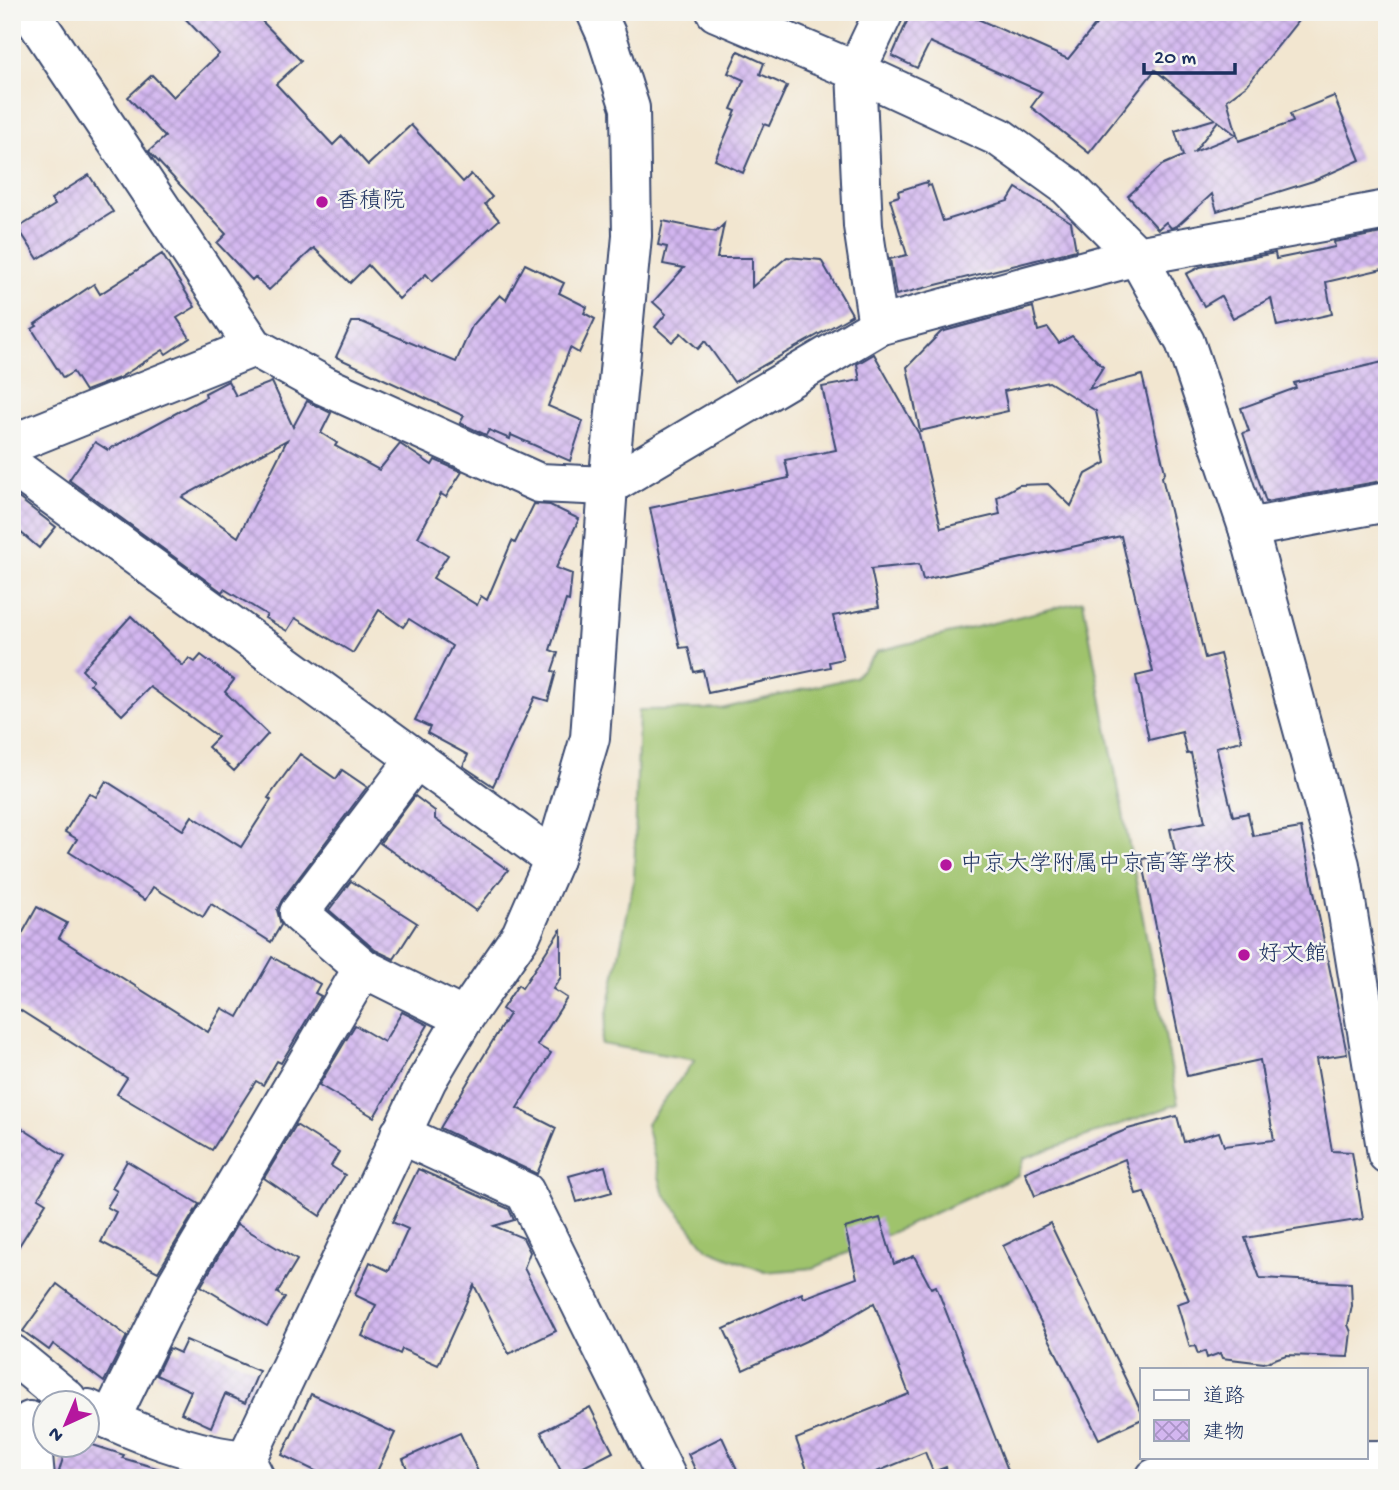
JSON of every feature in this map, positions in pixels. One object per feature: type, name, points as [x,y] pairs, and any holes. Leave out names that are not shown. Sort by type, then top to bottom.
[{"type":"street","points":[[30,12],[254,347],[325,386],[539,483],[608,486],[878,326],[1137,256],[1387,210]]},
{"type":"street","points":[[102,1424],[251,1469],[427,1080],[464,1018],[521,935],[554,859],[590,738],[608,486],[632,236],[630,108],[596,12]]},
{"type":"street","points":[[716,12],[856,71],[999,136],[1067,186],[1137,256],[1185,342],[1248,528],[1340,865],[1383,1104],[1387,1154]]},
{"type":"street","points":[[878,326],[863,226],[856,71],[884,12]]},
{"type":"street","points":[[12,444],[254,347]]},
{"type":"street","points":[[12,466],[554,859]]},
{"type":"street","points":[[1248,528],[1387,502]]},
{"type":"street","points":[[416,759],[299,913],[363,968],[464,1018]]},
{"type":"street","points":[[83,1388],[176,1285],[363,968]]},
{"type":"street","points":[[400,1135],[524,1192],[667,1478]]},
{"type":"street","points":[[12,1354],[41,1388]]},
{"type":"street","points":[[35,1478],[43,1458]]},
{"type":"street","points":[[1155,1478],[1227,1461],[1387,1460]]},
{"type":"green space","points":[[1083,601],[1178,1104],[1024,1158],[1018,1175],[814,1268],[765,1272],[707,1249],[663,1192],[646,1124],[695,1060],[601,1044],[634,880],[639,710],[721,709],[855,677],[878,651]]},
{"type":"building","points":[[179,12],[253,12],[301,61],[276,84],[333,145],[342,136],[368,165],[411,125],[463,182],[471,174],[492,197],[485,204],[499,220],[432,281],[426,274],[399,299],[368,265],[350,283],[314,248],[269,290],[255,277],[252,280],[217,243],[226,234],[149,151],[165,137],[128,97],[152,75],[173,97],[219,54]]},
{"type":"building","points":[[911,12],[962,12],[1068,59],[1106,12],[1305,12],[1247,85],[1227,100],[1239,141],[1293,122],[1290,114],[1334,96],[1360,160],[1313,181],[1217,211],[1212,194],[1177,226],[1171,228],[1166,222],[1158,229],[1128,196],[1162,165],[1183,156],[1175,131],[1215,119],[1155,70],[1089,153],[1031,107],[1042,92],[930,42],[917,68],[892,56]],"holes":[[[1218,121],[1236,135],[1194,152]]]},
{"type":"building","points":[[738,51],[764,63],[760,74],[787,86],[769,126],[764,124],[743,173],[715,160],[736,111],[731,109],[744,80],[728,73]]},
{"type":"building","points":[[89,175],[113,212],[38,259],[18,228],[55,205],[51,199]]},
{"type":"building","points":[[927,182],[928,186],[931,185],[943,221],[1008,201],[1016,188],[1071,222],[1076,250],[896,295],[890,259],[907,255],[890,199],[899,196],[898,191]]},
{"type":"building","points":[[663,221],[716,232],[724,224],[717,258],[752,258],[752,287],[787,257],[821,260],[852,314],[847,317],[853,315],[734,382],[705,341],[698,349],[681,333],[672,342],[655,327],[666,314],[653,302],[684,268],[663,264],[667,247],[658,245]]},
{"type":"building","points":[[1387,232],[1387,268],[1326,282],[1332,314],[1277,326],[1271,298],[1233,318],[1221,296],[1204,306],[1186,274],[1200,267],[1275,253],[1276,259],[1335,247],[1334,242]]},
{"type":"building","points":[[162,254],[195,307],[177,318],[190,338],[166,354],[163,350],[119,378],[85,391],[73,372],[63,378],[32,329],[37,326],[35,324],[94,284],[100,294]]},
{"type":"building","points":[[525,264],[564,283],[559,293],[587,307],[584,313],[595,319],[579,353],[570,348],[548,406],[583,421],[570,461],[511,435],[510,439],[489,430],[486,435],[460,423],[464,416],[336,357],[352,322],[362,322],[456,362],[472,326],[500,295],[506,300]]},
{"type":"building","points":[[1033,307],[1038,331],[1048,328],[1059,343],[1072,336],[1103,367],[1089,389],[1142,375],[1165,472],[1162,477],[1205,658],[1220,654],[1242,741],[1216,747],[1233,816],[1248,813],[1253,836],[1301,828],[1347,1054],[1316,1059],[1332,1151],[1352,1152],[1363,1219],[1245,1238],[1260,1278],[1351,1283],[1348,1357],[1286,1355],[1264,1363],[1222,1358],[1220,1353],[1207,1358],[1205,1351],[1198,1354],[1195,1346],[1190,1347],[1177,1304],[1189,1300],[1144,1192],[1136,1194],[1125,1159],[1035,1196],[1025,1172],[1128,1129],[1177,1116],[1184,1142],[1219,1132],[1224,1146],[1274,1140],[1260,1060],[1187,1076],[1142,859],[1175,852],[1170,829],[1205,822],[1191,753],[1187,754],[1182,732],[1149,740],[1136,676],[1153,672],[1121,536],[923,580],[919,564],[871,569],[879,607],[833,616],[843,659],[829,662],[830,667],[708,693],[703,670],[694,672],[688,647],[680,648],[650,508],[789,478],[785,460],[836,450],[822,387],[860,380],[857,364],[874,354],[919,434],[941,528],[1000,514],[997,497],[1019,485],[1048,484],[1071,506],[1086,474],[1106,463],[1096,411],[1049,382],[1004,391],[1008,411],[920,431],[907,367],[941,332]]},
{"type":"building","points":[[1387,361],[1387,480],[1266,502],[1243,433],[1249,431],[1241,408],[1296,388],[1294,383]]},
{"type":"building","points":[[228,381],[236,396],[272,382],[293,427],[307,401],[331,413],[321,433],[337,443],[335,446],[379,470],[400,444],[432,465],[435,460],[462,472],[446,497],[441,494],[418,537],[448,555],[433,578],[477,605],[481,596],[487,600],[512,541],[515,543],[534,504],[550,505],[579,519],[556,568],[572,574],[569,601],[566,600],[550,650],[558,653],[552,671],[556,672],[548,701],[535,697],[493,786],[463,766],[468,755],[427,733],[430,727],[415,720],[452,646],[409,619],[403,627],[379,610],[353,653],[295,618],[287,631],[265,618],[267,615],[224,589],[222,592],[69,480],[95,442],[108,450],[206,397],[205,393]],"holes":[[[287,440],[238,537],[182,497]]]},
{"type":"building","points":[[12,493],[56,527],[39,548],[12,525]]},
{"type":"building","points":[[131,616],[183,666],[189,658],[195,662],[201,655],[234,680],[225,692],[268,734],[234,771],[208,747],[218,737],[150,687],[122,715],[90,684],[93,681],[82,670]]},
{"type":"building","points":[[300,754],[336,779],[342,770],[367,787],[282,900],[277,910],[281,925],[271,942],[211,904],[203,917],[153,887],[145,900],[69,852],[77,839],[65,832],[89,793],[96,797],[106,781],[183,830],[192,816],[241,847],[271,800],[268,798]]},
{"type":"building","points":[[415,796],[435,811],[435,819],[508,870],[476,911],[380,843]]},
{"type":"building","points":[[351,881],[417,923],[394,959],[375,950],[329,910]]},
{"type":"building","points":[[37,907],[67,923],[59,938],[208,1032],[222,1008],[238,1017],[272,957],[320,984],[315,993],[321,996],[281,1063],[277,1061],[263,1085],[256,1081],[212,1150],[117,1094],[127,1078],[12,1005],[12,928],[22,934]]},
{"type":"building","points":[[561,929],[561,977],[553,989],[567,998],[537,1045],[551,1053],[517,1108],[556,1128],[537,1174],[440,1128],[509,1014],[502,1009],[518,985],[522,988]]},
{"type":"building","points":[[402,1012],[428,1025],[374,1117],[319,1085],[355,1025],[384,1042]]},
{"type":"building","points":[[12,1122],[65,1156],[38,1198],[46,1203],[12,1257]]},
{"type":"building","points":[[296,1125],[339,1152],[331,1166],[345,1175],[320,1216],[264,1178]]},
{"type":"building","points":[[127,1161],[199,1204],[158,1272],[101,1242],[116,1212],[107,1207],[117,1191],[112,1188]]},
{"type":"building","points":[[605,1166],[612,1192],[577,1202],[569,1176]]},
{"type":"building","points":[[418,1169],[509,1209],[514,1220],[494,1226],[523,1238],[530,1252],[524,1268],[556,1331],[509,1354],[474,1285],[438,1365],[402,1349],[400,1354],[362,1336],[376,1305],[355,1295],[370,1262],[389,1271],[408,1229],[392,1222]]},
{"type":"building","points":[[880,1218],[894,1264],[914,1256],[931,1288],[936,1286],[1011,1478],[950,1478],[946,1467],[933,1472],[925,1452],[862,1478],[810,1478],[796,1439],[909,1394],[874,1303],[821,1334],[743,1370],[724,1329],[802,1293],[804,1298],[857,1278],[845,1228]]},
{"type":"building","points":[[1050,1223],[1140,1409],[1140,1420],[1099,1439],[1003,1246]]},
{"type":"building","points":[[237,1224],[297,1260],[277,1293],[285,1298],[267,1326],[201,1286]]},
{"type":"building","points":[[57,1284],[127,1336],[104,1382],[53,1344],[49,1350],[23,1331]]},
{"type":"building","points":[[186,1340],[259,1371],[245,1403],[225,1394],[211,1427],[181,1413],[191,1391],[156,1375],[169,1348],[180,1353]]},
{"type":"building","points":[[311,1394],[395,1433],[374,1478],[330,1478],[282,1455]]},
{"type":"building","points":[[590,1407],[613,1452],[564,1477],[541,1432]]},
{"type":"building","points":[[460,1433],[481,1478],[411,1478],[403,1459]]},
{"type":"building","points":[[722,1437],[741,1478],[699,1478],[688,1454]]},
{"type":"building","points":[[102,1448],[124,1455],[122,1458],[167,1471],[166,1478],[57,1478],[63,1458],[102,1458]]},
{"type":"place","name":"香積院","points":[[322,202]]},
{"type":"place","name":"中京大学附属中京高等学校","points":[[946,865]]},
{"type":"place","name":"好文館","points":[[1244,955]]}]
